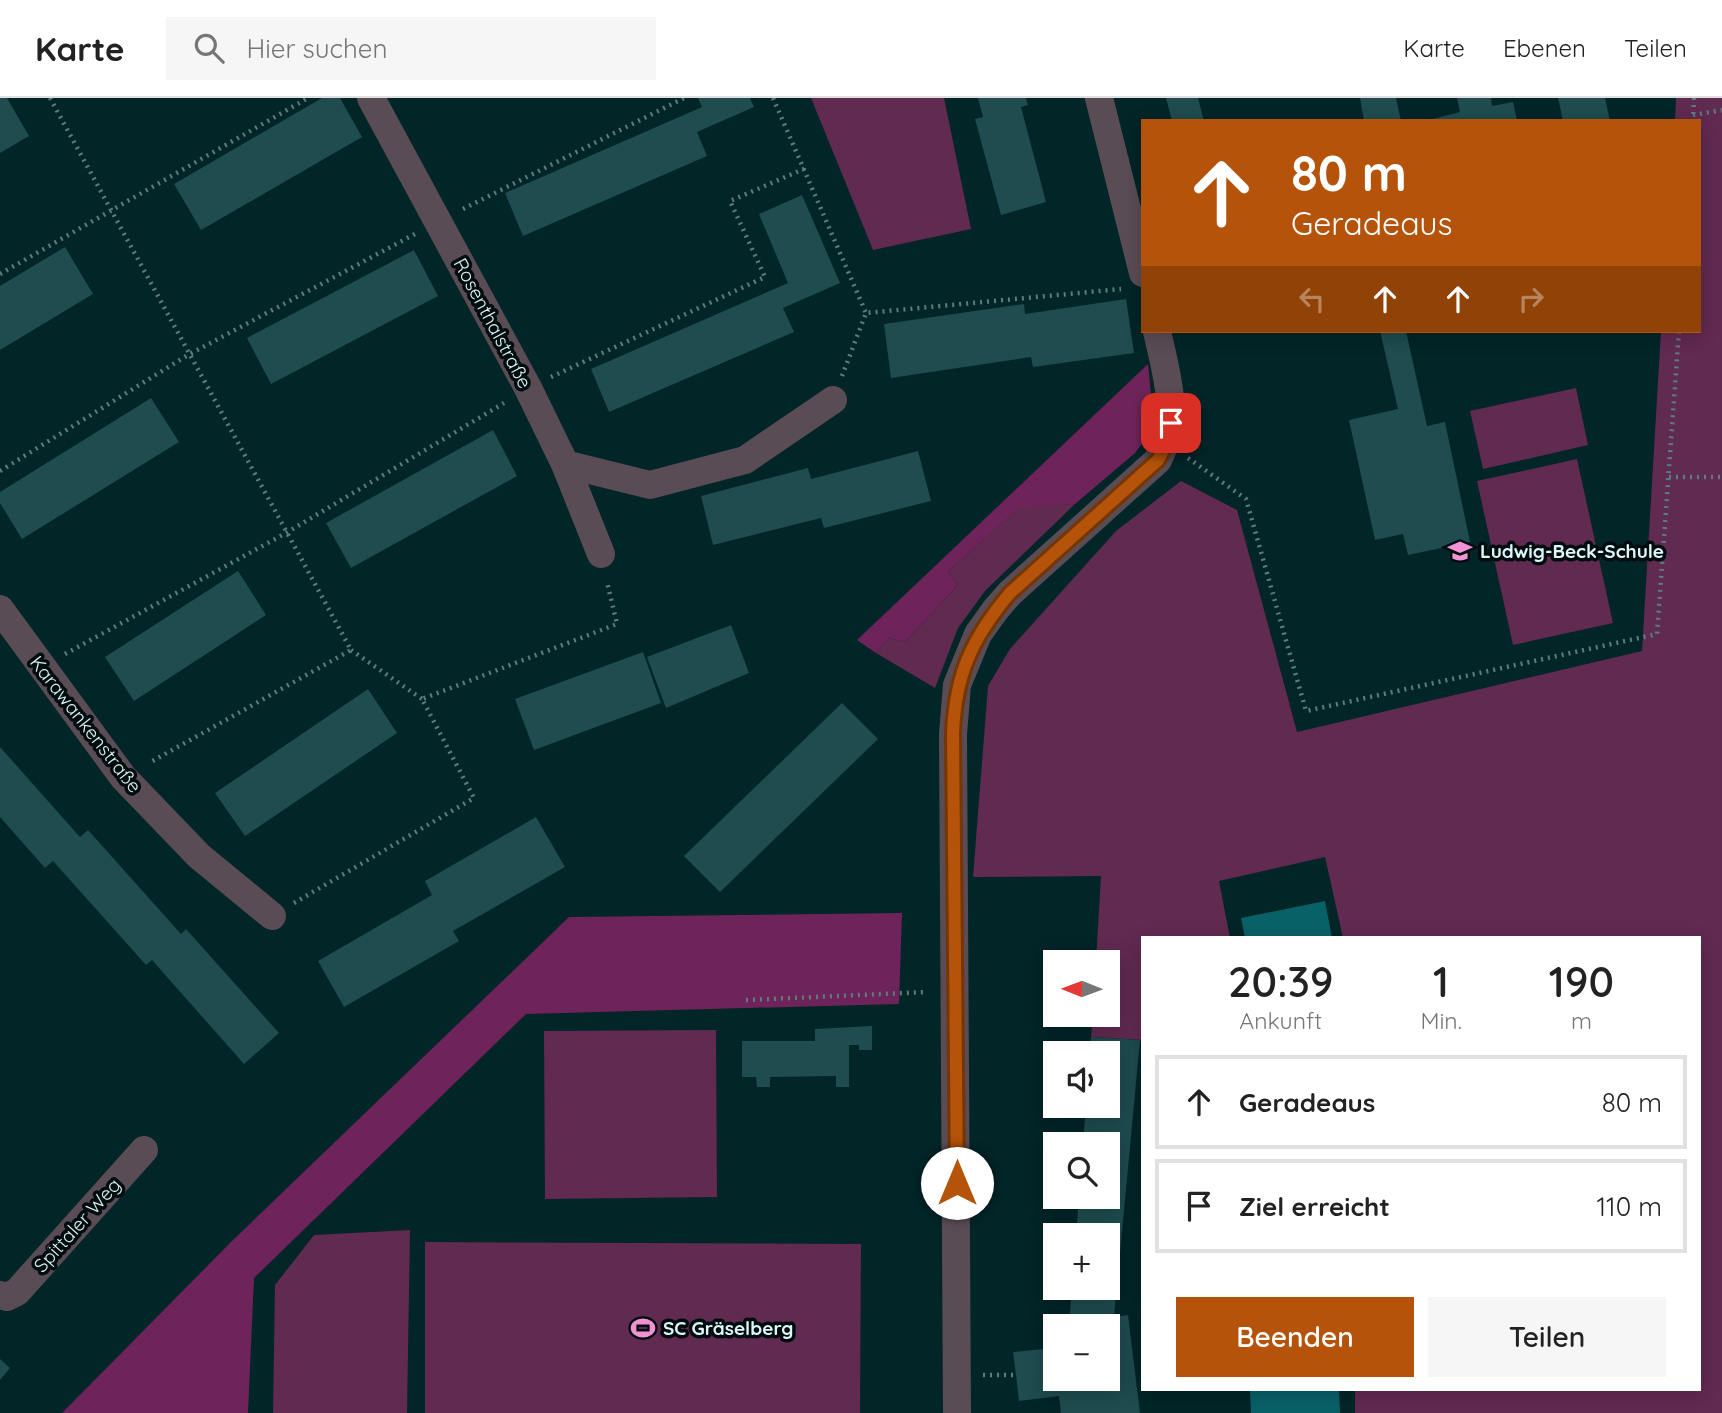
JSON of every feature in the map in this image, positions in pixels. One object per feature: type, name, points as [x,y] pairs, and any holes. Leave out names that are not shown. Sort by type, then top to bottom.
[{"type":"street","name":"Rosenthalstraße","points":[[371,98],[528,388],[565,464],[601,554]]},
{"type":"street","points":[[1099,98],[1129,215],[1136,281]]},
{"type":"street","points":[[957,1413],[954,708],[957,685],[978,634],[1010,593],[1158,460],[1168,441],[1171,398],[1157,333]]},
{"type":"street","points":[[565,464],[649,485],[745,460],[833,400]]},
{"type":"street","name":"Karawankenstraße","points":[[3,620],[123,777],[199,856],[272,916]]},
{"type":"street","name":"Spittaler Weg","points":[[3,1296],[17,1292],[144,1150]]},
{"type":"path","points":[[50,98],[351,650],[422,699],[474,798],[272,916]]},
{"type":"path","points":[[0,274],[308,98]]},
{"type":"path","points":[[0,471],[188,355],[438,221],[684,98]]},
{"type":"path","points":[[773,98],[806,168],[866,313],[833,400]]},
{"type":"path","points":[[1693,98],[1693,118],[1722,110]]},
{"type":"path","points":[[41,667],[286,533],[528,388],[765,276],[730,201],[806,168]]},
{"type":"path","points":[[866,313],[1136,281]]},
{"type":"path","points":[[1171,423],[1187,457],[1199,469],[1246,499],[1306,711],[1657,634],[1679,333]]},
{"type":"path","points":[[1669,477],[1722,477]]},
{"type":"path","points":[[422,699],[617,624],[601,554]]},
{"type":"path","points":[[123,777],[351,650]]},
{"type":"path","points":[[746,1000],[956,991]]},
{"type":"shaded area","points":[[811,98],[944,98],[971,229],[873,250]]},
{"type":"shaded area","points":[[1676,98],[1722,98],[1722,1413],[1355,1413],[1355,1391],[1701,1391],[1701,936],[1343,936],[1325,857],[1219,881],[1230,936],[1141,936],[1141,1040],[1091,1037],[1092,1027],[1120,1027],[1120,950],[1097,950],[1101,876],[973,877],[988,686],[1010,649],[1116,531],[1181,481],[1237,510],[1297,732],[1642,651],[1661,333],[1701,333],[1701,119],[1675,119]]},
{"type":"shaded area","points":[[1148,364],[1153,415],[1150,433],[1135,453],[1075,504],[1019,508],[948,572],[958,585],[905,642],[889,638],[876,653],[857,640]]},
{"type":"shaded area","points":[[1576,388],[1588,445],[1483,469],[1470,411]]},
{"type":"shaded area","points":[[1577,459],[1613,623],[1513,645],[1477,481]]},
{"type":"shaded area","points":[[1075,504],[985,591],[958,628],[935,688],[876,653],[889,638],[905,642],[958,585],[948,572],[1020,507]]},
{"type":"shaded area","points":[[902,913],[899,1004],[526,1014],[254,1278],[248,1413],[62,1413],[232,1241],[569,917]]},
{"type":"shaded area","points":[[716,1030],[717,1197],[545,1199],[544,1031]]},
{"type":"shaded area","points":[[410,1230],[407,1413],[273,1413],[275,1285],[314,1235]]},
{"type":"shaded area","name":"SC Gräselberg","points":[[425,1242],[861,1244],[860,1413],[425,1413]]},
{"type":"water","points":[[1325,901],[1332,936],[1245,936],[1241,918]]},
{"type":"water","points":[[1250,1391],[1339,1391],[1340,1413],[1251,1413]]},
{"type":"building","points":[[0,98],[7,98],[29,136],[0,153]]},
{"type":"building","points":[[322,98],[340,98],[362,137],[201,230],[174,184]]},
{"type":"building","points":[[698,98],[750,98],[754,107],[697,132],[707,156],[523,236],[505,193],[702,107]]},
{"type":"building","points":[[978,98],[1026,98],[1028,105],[1021,107],[1046,202],[1001,215],[975,119],[983,117]]},
{"type":"building","points":[[1166,98],[1198,98],[1203,119],[1171,119]]},
{"type":"building","points":[[1360,98],[1396,98],[1401,119],[1364,119]]},
{"type":"building","points":[[1457,98],[1491,98],[1492,106],[1513,102],[1517,119],[1433,119],[1460,112]]},
{"type":"building","points":[[1558,98],[1605,98],[1610,119],[1563,119]]},
{"type":"building","points":[[802,195],[840,283],[783,308],[794,332],[609,412],[591,369],[788,283],[759,214]]},
{"type":"building","points":[[65,247],[93,294],[0,350],[0,286]]},
{"type":"building","points":[[414,250],[438,296],[271,384],[247,338]]},
{"type":"building","points":[[1126,299],[1134,353],[1033,367],[1031,357],[891,378],[884,324],[1024,304],[1025,314]]},
{"type":"building","points":[[1380,333],[1406,333],[1427,426],[1445,422],[1470,542],[1408,555],[1403,534],[1375,540],[1349,420],[1398,409]]},
{"type":"building","points":[[151,398],[179,442],[22,539],[0,503],[0,492]]},
{"type":"building","points":[[493,430],[517,476],[351,568],[326,523]]},
{"type":"building","points":[[918,451],[931,501],[824,528],[821,518],[713,545],[701,496],[808,468],[811,479]]},
{"type":"building","points":[[238,571],[266,615],[134,701],[105,657]]},
{"type":"building","points":[[731,625],[749,673],[666,708],[647,657]]},
{"type":"building","points":[[643,652],[661,703],[534,750],[515,699]]},
{"type":"building","points":[[368,689],[397,733],[245,836],[215,793]]},
{"type":"building","points":[[842,703],[878,739],[720,892],[684,856]]},
{"type":"building","points":[[0,747],[80,837],[88,830],[181,934],[186,929],[279,1033],[244,1064],[152,960],[146,965],[53,861],[45,868],[0,817]]},
{"type":"building","points":[[536,817],[565,867],[453,931],[459,941],[344,1007],[318,961],[432,895],[425,881]]},
{"type":"building","points":[[872,1026],[872,1050],[859,1050],[859,1045],[849,1045],[849,1087],[836,1087],[836,1076],[770,1077],[770,1087],[757,1087],[756,1077],[742,1077],[742,1041],[815,1041],[815,1029]]},
{"type":"building","points":[[1091,1037],[1140,1040],[1120,1253],[1120,1223],[1077,1223],[1078,1209],[1120,1209],[1120,1132],[1084,1132],[1085,1118],[1120,1118],[1120,1041],[1091,1041]]},
{"type":"building","points":[[1071,1300],[1116,1300],[1114,1314],[1070,1314]]},
{"type":"building","points":[[1128,1315],[1140,1413],[1061,1413],[1059,1396],[1019,1401],[1013,1352],[1043,1349],[1043,1391],[1120,1391],[1120,1316]]},
{"type":"building","points":[[0,1359],[10,1368],[0,1380]]},
{"type":"place","name":"Ludwig-Beck-Schule","points":[[1460,551]]},
{"type":"place","name":"SC Gräselberg","points":[[643,1328]]},
{"type":"route","points":[[957,1183],[953,734],[957,685],[978,634],[996,609],[1010,593],[1158,460],[1168,441],[1171,423]]}]
